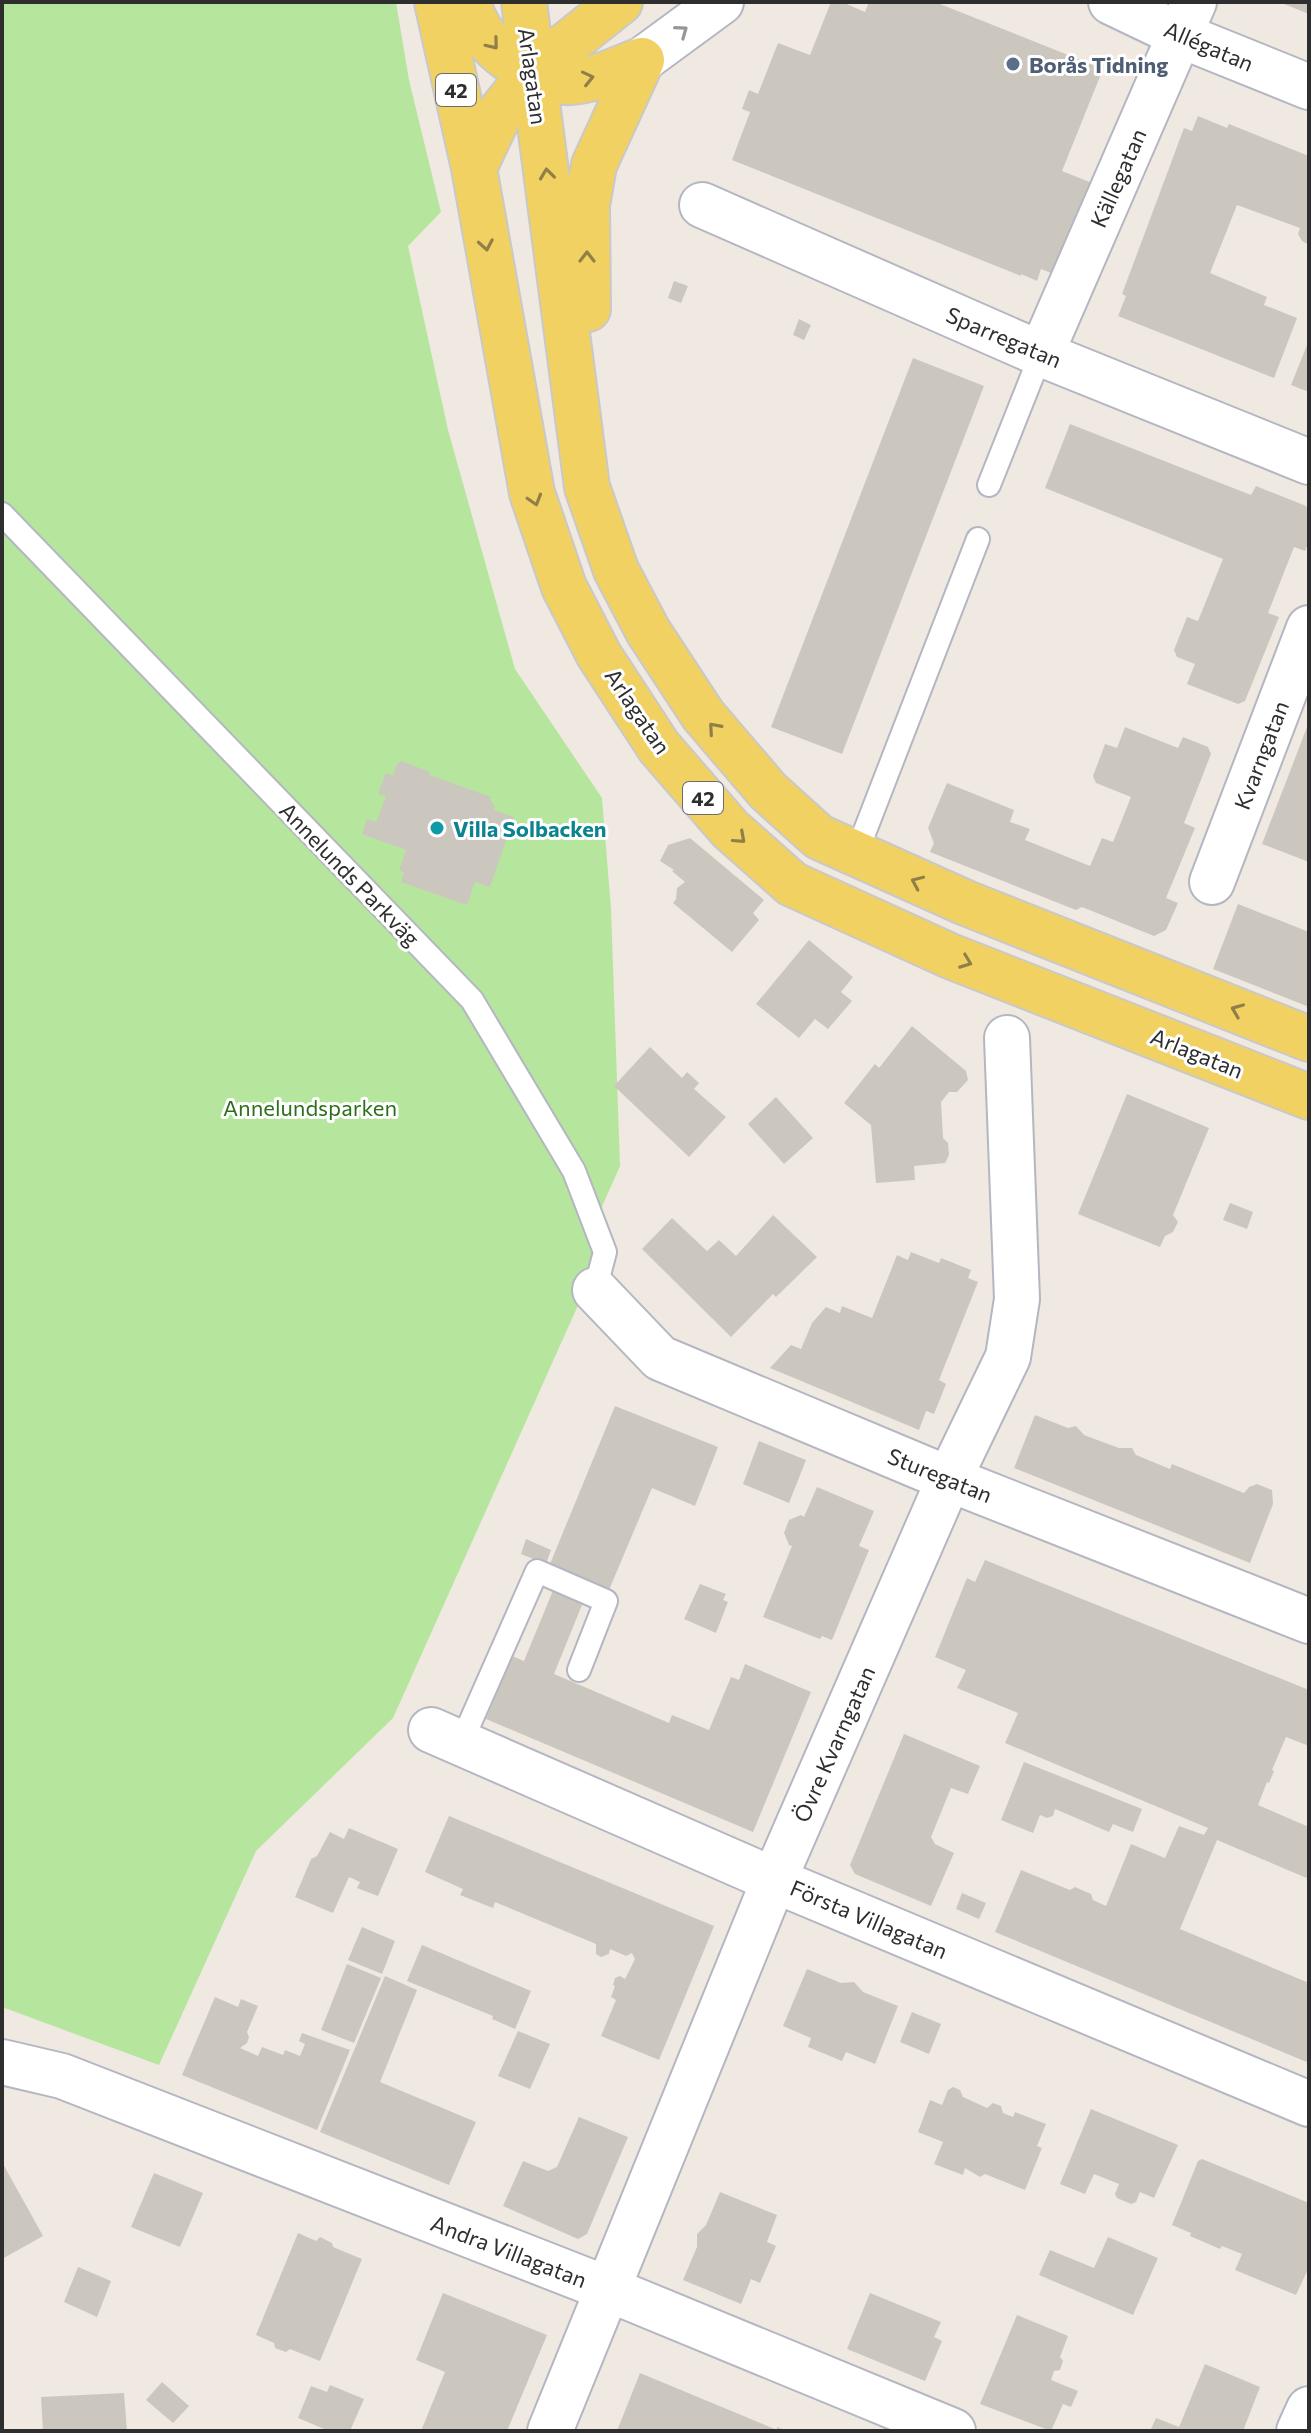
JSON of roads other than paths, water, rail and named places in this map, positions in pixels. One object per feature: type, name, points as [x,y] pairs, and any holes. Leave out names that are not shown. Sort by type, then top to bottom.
[{"type":"main road","name":"Arlagatan","points":[[437,2],[474,168],[532,493],[564,587],[599,655],[659,747],[730,829],[792,884],[950,956],[1309,1097]]},
{"type":"main road","points":[[468,2],[473,17],[498,53],[532,72],[568,83],[603,75],[642,60]]},
{"type":"main road","name":"Arlagatan","points":[[524,2],[587,487],[616,570],[648,631],[703,715],[768,791],[819,837],[966,903],[1309,1039]]},
{"type":"main road","points":[[474,168],[501,111],[532,72],[620,2]]},
{"type":"main road","points":[[577,418],[589,345],[587,205],[594,165],[642,60]]},
{"type":"street","points":[[642,60],[721,2]]},
{"type":"street","name":"Allégatan","points":[[1111,2],[1187,19],[1309,87]]},
{"type":"street","name":"Källegatan","points":[[1041,354],[1187,19]]},
{"type":"street","name":"Sparregatan","points":[[702,205],[1041,354],[1309,462]]},
{"type":"street","name":"Kvarngatan","points":[[1212,882],[1309,628]]},
{"type":"street","name":"Övre Kvarngatan","points":[[550,2431],[774,1880],[949,1479],[1008,1357],[1017,1299],[1007,1038]]},
{"type":"street","name":"Sturegatan","points":[[595,1290],[660,1358],[949,1479],[1309,1621]]},
{"type":"street","name":"Första Villagatan","points":[[446,1736],[774,1880],[1309,2104]]},
{"type":"street","name":"Andra Villagatan","points":[[2,2062],[62,2076],[608,2289],[953,2431]]},
{"type":"street","points":[[1299,2431],[1309,2409]]},
{"type":"lane","points":[[989,485],[1041,354]]},
{"type":"lane","name":"Annelunds Parkväg","points":[[2,514],[472,1000],[574,1171],[605,1252],[595,1290]]},
{"type":"lane","points":[[856,854],[978,539]]},
{"type":"lane","points":[[446,1736],[537,1571],[606,1601],[579,1670]]},
{"type":"place","name":"Borås Tidning","points":[[1013,64]]},
{"type":"place","name":"Villa Solbacken","points":[[437,828]]},
{"type":"park label","name":"Annelundsparken","points":[[310,1107]]}]
